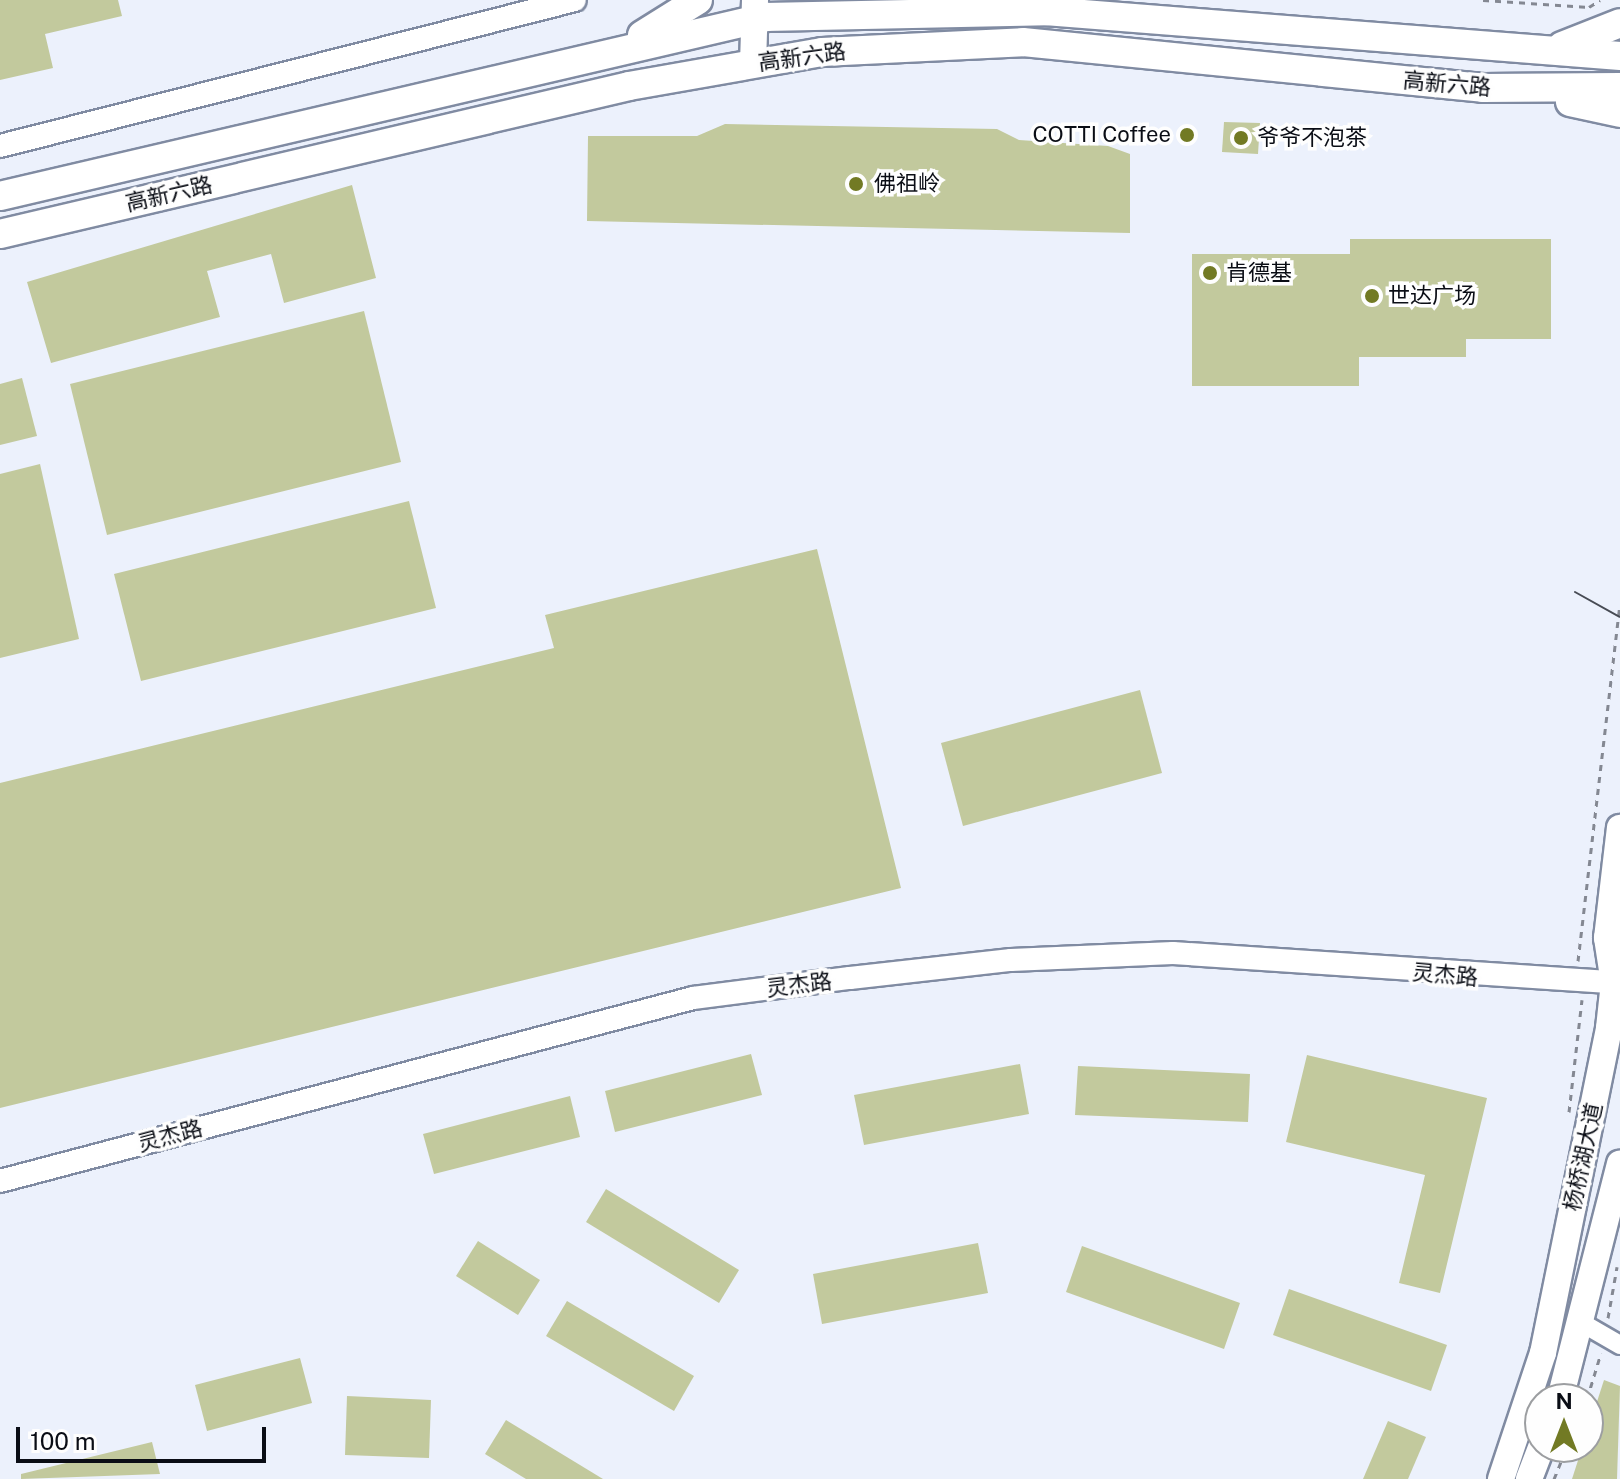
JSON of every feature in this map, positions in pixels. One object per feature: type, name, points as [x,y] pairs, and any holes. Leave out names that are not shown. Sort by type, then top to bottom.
[{"type":"main road","points":[[596,56],[675,20],[698,0]]},
{"type":"main road","points":[[871,0],[947,14]]},
{"type":"main road","points":[[761,10],[761,62]]},
{"type":"main road","name":"高新六路","points":[[0,196],[596,56],[761,10],[947,14],[1045,11],[1533,53],[1620,56]]},
{"type":"main road","points":[[1533,53],[1589,40],[1620,23]]},
{"type":"main road","name":"高新六路","points":[[0,234],[629,86],[761,62],[1023,42],[1483,88],[1620,87]]},
{"type":"main road","points":[[1483,88],[1620,113]]},
{"type":"main road","points":[[1619,838],[1620,874]]},
{"type":"main road","name":"杨桥湖大道","points":[[1501,1479],[1543,1353],[1617,983],[1607,938],[1619,838]]},
{"type":"main road","name":"杨桥湖大道","points":[[1565,1383],[1617,1194],[1620,1164]]},
{"type":"street","points":[[0,146],[575,0]]},
{"type":"street","name":"灵杰路","points":[[0,1181],[693,998],[850,978],[1173,953],[1583,986],[1617,983]]},
{"type":"street","points":[[1582,1323],[1620,1345]]},
{"type":"path","points":[[1483,0],[1589,7],[1600,0]]},
{"type":"path","points":[[1568,1122],[1583,986],[1575,945],[1620,604]]},
{"type":"building","points":[[0,0],[118,0],[122,16],[45,34],[53,68],[0,80]]},
{"type":"building","name":"爷爷不泡茶","points":[[1224,122],[1260,123],[1258,154],[1222,152]]},
{"type":"building","name":"佛祖岭","points":[[725,124],[997,129],[1019,140],[1108,146],[1130,154],[1130,233],[587,221],[588,136],[697,136]]},
{"type":"building","points":[[352,185],[376,278],[284,303],[271,254],[207,271],[220,317],[51,363],[27,282]]},
{"type":"building","name":"世达广场","points":[[1350,239],[1551,239],[1551,339],[1466,339],[1466,357],[1359,357],[1359,386],[1192,386],[1192,254],[1350,254]]},
{"type":"building","points":[[364,311],[401,462],[107,535],[70,384]]},
{"type":"building","points":[[22,378],[37,436],[0,445],[0,384]]},
{"type":"building","points":[[40,464],[79,639],[0,658],[0,474]]},
{"type":"building","points":[[409,501],[436,608],[141,681],[114,574]]},
{"type":"building","points":[[817,549],[901,888],[0,1108],[0,783],[554,648],[545,615]]},
{"type":"building","points":[[1140,690],[1162,773],[963,826],[941,743]]},
{"type":"building","points":[[751,1054],[762,1095],[615,1132],[605,1091]]},
{"type":"building","points":[[1307,1055],[1487,1098],[1440,1293],[1399,1283],[1425,1175],[1286,1142]]},
{"type":"building","points":[[1020,1064],[1029,1114],[864,1145],[854,1095]]},
{"type":"building","points":[[1078,1066],[1250,1074],[1248,1122],[1075,1115]]},
{"type":"building","points":[[570,1096],[580,1137],[434,1174],[423,1134]]},
{"type":"building","points":[[606,1189],[739,1270],[719,1303],[586,1222]]},
{"type":"building","points":[[478,1241],[540,1280],[518,1315],[456,1276]]},
{"type":"building","points":[[978,1243],[988,1293],[822,1324],[813,1274]]},
{"type":"building","points":[[1082,1246],[1240,1303],[1224,1349],[1066,1292]]},
{"type":"building","points":[[1289,1289],[1447,1345],[1431,1391],[1273,1335]]},
{"type":"building","points":[[567,1301],[694,1376],[674,1411],[546,1336]]},
{"type":"building","points":[[300,1358],[312,1403],[207,1431],[195,1385]]},
{"type":"building","points":[[1604,1380],[1620,1386],[1617,1479],[1572,1479],[1577,1463],[1604,1463]]},
{"type":"building","points":[[347,1396],[431,1400],[429,1458],[345,1455]]},
{"type":"building","points":[[506,1420],[603,1479],[526,1479],[485,1454]]},
{"type":"building","points":[[1388,1421],[1426,1437],[1408,1479],[1363,1479]]},
{"type":"building","points":[[152,1442],[160,1474],[21,1479],[21,1474]]},
{"type":"tram line","points":[[1575,592],[1620,617]]},
{"type":"place","name":"COTTI Coffee","points":[[1187,135]]},
{"type":"place","name":"爷爷不泡茶","points":[[1241,138]]},
{"type":"place","name":"佛祖岭","points":[[856,184]]},
{"type":"place","name":"肯德基","points":[[1210,273]]},
{"type":"place","name":"世达广场","points":[[1372,296]]}]
